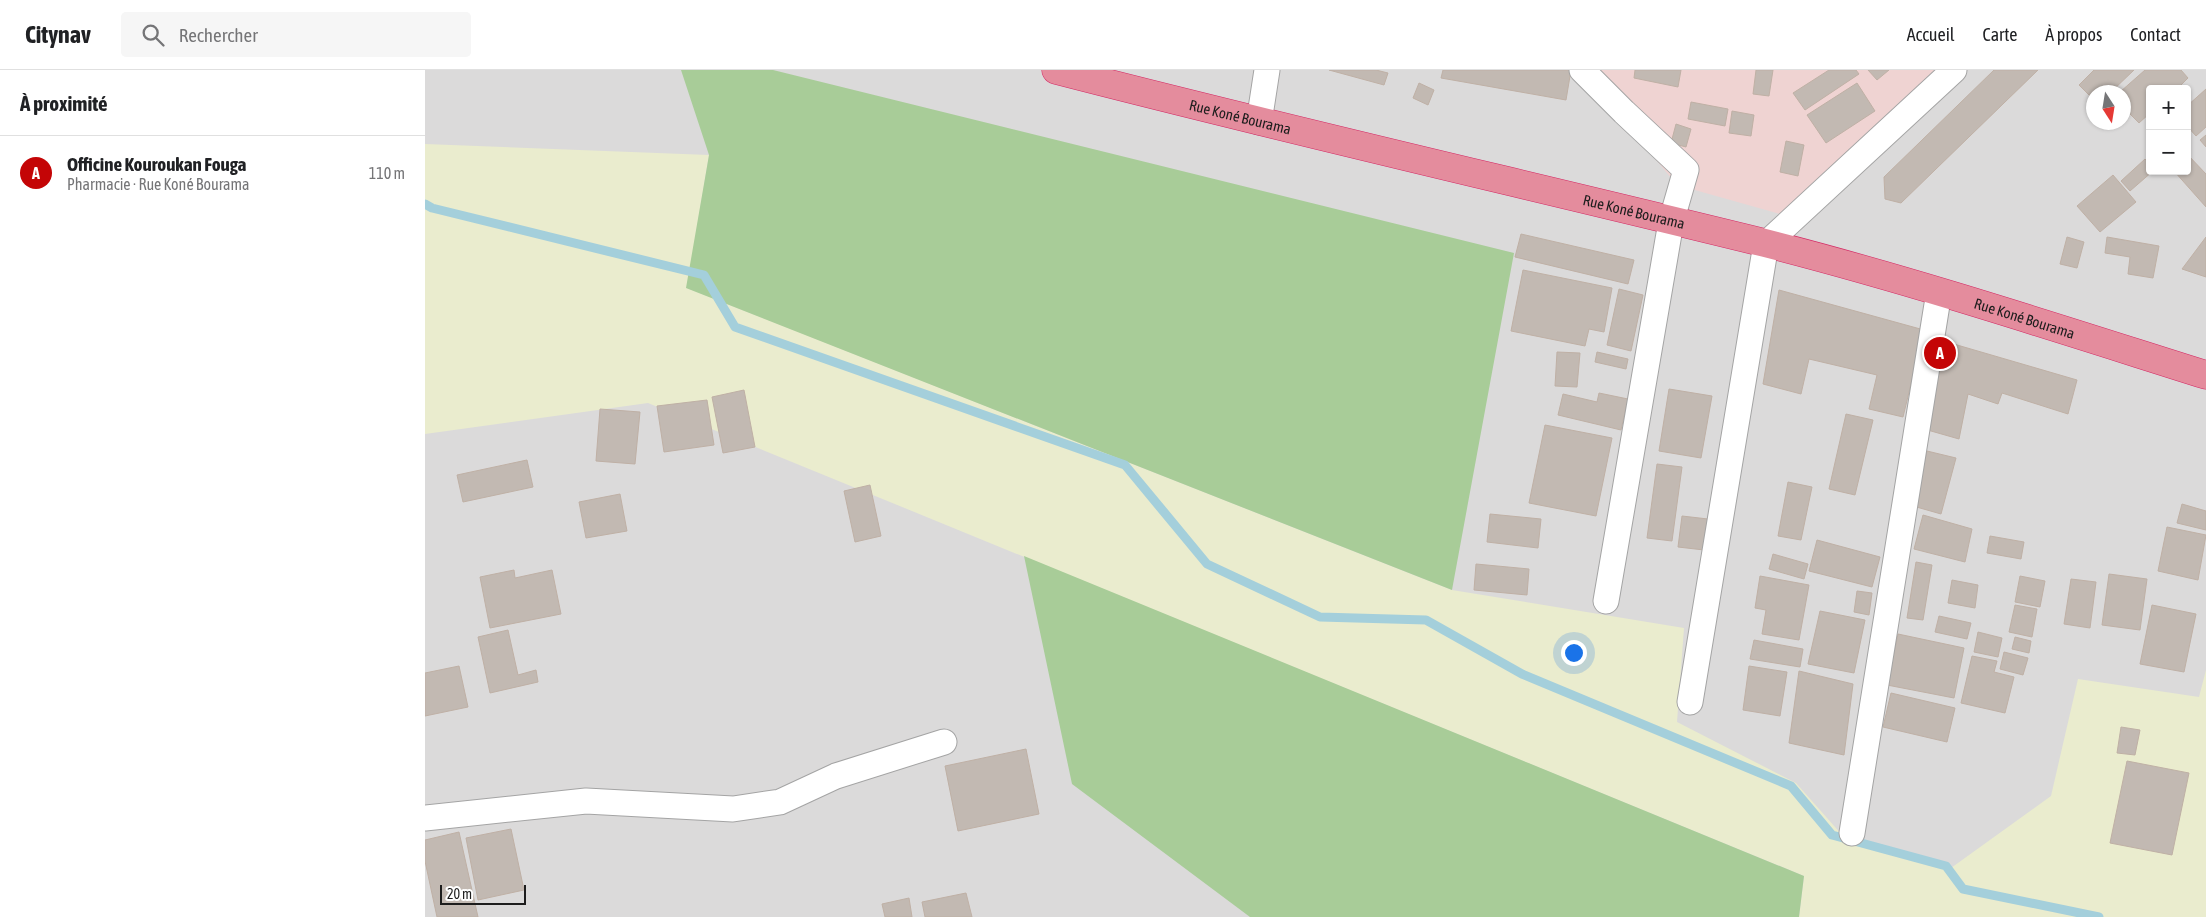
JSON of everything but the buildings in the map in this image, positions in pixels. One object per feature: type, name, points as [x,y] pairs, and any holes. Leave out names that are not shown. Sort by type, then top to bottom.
[{"type":"highway","name":"Rue Koné Bourama","points":[[1056,70],[1259,122],[1766,244],[1939,292],[2206,375]]},
{"type":"street","points":[[1259,122],[1267,70]]},
{"type":"street","points":[[1582,70],[1623,112],[1686,170],[1671,222],[1605,601]]},
{"type":"street","points":[[1690,702],[1766,244],[1954,70]]},
{"type":"street","points":[[1852,833],[1939,292]]},
{"type":"street","points":[[425,818],[586,801],[733,809],[781,802],[836,776],[944,742]]},
{"type":"shaded area","points":[[425,70],[2206,70],[2206,917],[425,917]]},
{"type":"shaded area","points":[[1578,70],[1958,70],[1784,215],[1677,185],[1599,91]]},
{"type":"green space","points":[[681,70],[773,70],[1514,253],[1452,590],[686,288],[709,155]]},
{"type":"green space","points":[[425,144],[709,155],[687,288],[1452,590],[1684,628],[1677,722],[1796,783],[1843,836],[1951,868],[2051,796],[2078,679],[2199,697],[2206,670],[2206,917],[1799,917],[1804,876],[648,403],[425,434]]},
{"type":"green space","points":[[1024,556],[1804,876],[1799,917],[1250,917],[1072,784]]},
{"type":"waterway","points":[[425,204],[432,208],[704,275],[735,327],[1125,465],[1207,564],[1320,617],[1426,620],[1522,674],[1791,786],[1832,835],[1946,866],[1963,889],[2099,917]]},
{"type":"place","name":"Officine Kouroukan Fouga","points":[[1940,353]]}]
